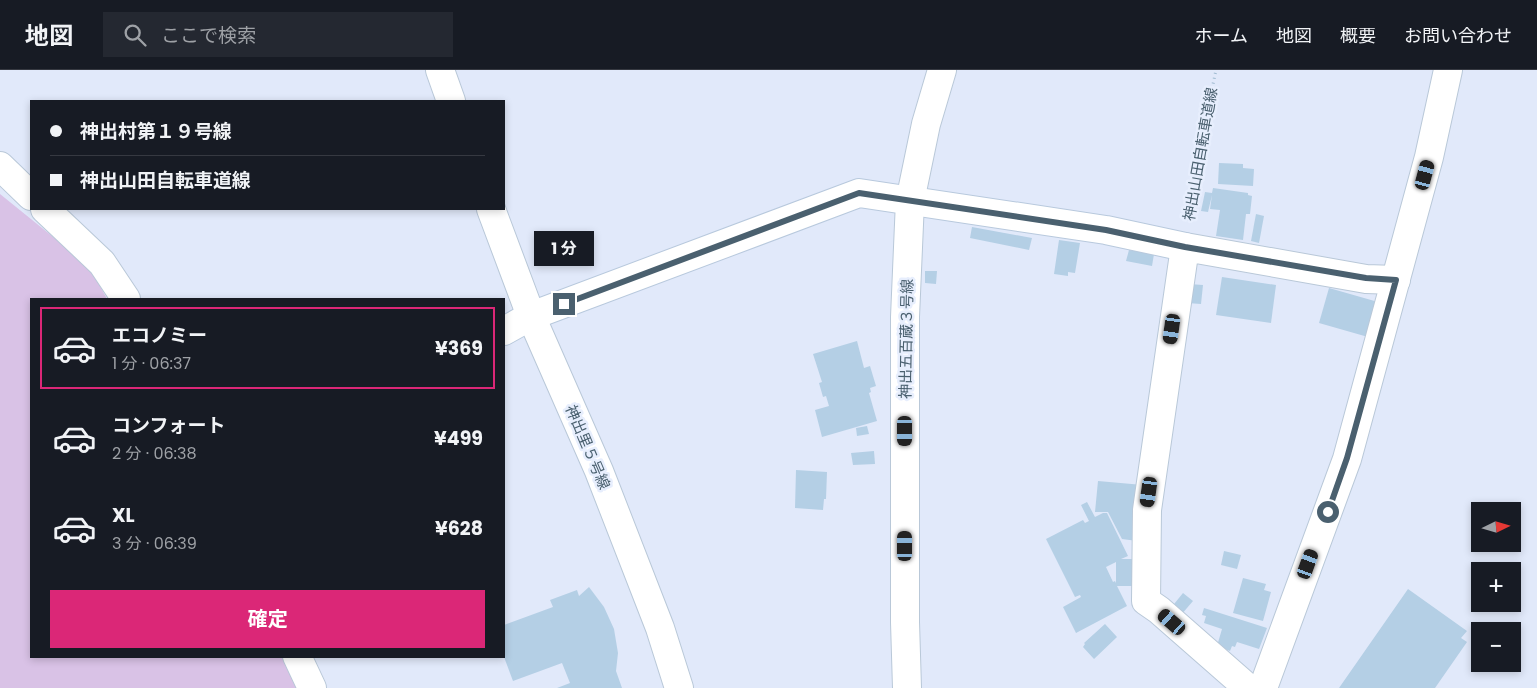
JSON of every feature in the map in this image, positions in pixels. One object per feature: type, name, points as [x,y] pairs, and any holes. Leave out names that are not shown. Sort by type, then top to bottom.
[{"type":"street","points":[[440,70],[451,100]]},
{"type":"street","name":"神出五百蔵３号線","points":[[908,688],[905,622],[905,317],[910,201],[926,124],[942,70]]},
{"type":"street","points":[[1263,688],[1347,458],[1429,158],[1448,70]]},
{"type":"street","points":[[0,166],[30,195]]},
{"type":"street","points":[[505,330],[531,316],[859,193],[1106,230],[1185,247],[1366,278],[1396,280]]},
{"type":"street","points":[[46,210],[102,262],[125,298]]},
{"type":"street","name":"神出里５号線","points":[[491,210],[531,316],[600,471],[660,628],[679,688]]},
{"type":"street","points":[[1185,247],[1147,510],[1146,601],[1159,610],[1248,688]]},
{"type":"street","points":[[298,658],[312,688]]},
{"type":"path","name":"神出山田自転車道線","points":[[1185,247],[1188,203],[1216,70]]},
{"type":"shaded area","points":[[0,194],[89,266],[106,298],[30,298],[30,658],[284,658],[297,688],[0,688]]},
{"type":"building","points":[[1219,163],[1243,164],[1243,168],[1254,169],[1253,186],[1218,184]]},
{"type":"building","points":[[1213,188],[1248,193],[1248,195],[1252,196],[1250,214],[1246,214],[1243,240],[1216,236],[1220,210],[1210,209],[1212,195],[1208,212],[1201,211],[1205,192],[1212,193]]},
{"type":"building","points":[[1256,214],[1264,216],[1259,243],[1251,241]]},
{"type":"building","points":[[972,227],[1032,238],[1029,250],[970,238]]},
{"type":"building","points":[[1059,240],[1080,243],[1075,273],[1068,272],[1068,276],[1054,274]]},
{"type":"building","points":[[1129,250],[1154,254],[1152,266],[1126,261]]},
{"type":"building","points":[[925,271],[937,271],[936,284],[925,283]]},
{"type":"building","points":[[1222,277],[1276,285],[1271,323],[1216,315]]},
{"type":"building","points":[[1189,284],[1203,285],[1201,304],[1187,303]]},
{"type":"building","points":[[1329,288],[1378,302],[1368,337],[1319,323]]},
{"type":"building","points":[[857,341],[864,368],[870,366],[876,386],[870,388],[871,392],[869,393],[877,421],[822,437],[815,410],[829,406],[826,396],[823,397],[819,383],[822,382],[813,354]]},
{"type":"building","points":[[867,426],[869,434],[857,436],[856,428]]},
{"type":"building","points":[[874,451],[875,464],[853,465],[851,453]]},
{"type":"building","points":[[796,470],[827,472],[826,499],[824,499],[823,510],[795,508]]},
{"type":"building","points":[[1098,481],[1143,485],[1137,541],[1122,539],[1108,512],[1095,512]]},
{"type":"building","points":[[1087,502],[1095,517],[1107,513],[1128,556],[1121,559],[1136,559],[1136,586],[1117,586],[1127,606],[1076,633],[1063,607],[1081,597],[1080,595],[1075,597],[1046,539],[1083,520],[1085,523],[1089,521],[1081,505]],"holes":[[[1116,562],[1116,583],[1115,581],[1113,582],[1106,567]]]},
{"type":"building","points":[[1224,551],[1241,555],[1237,569],[1221,565]]},
{"type":"building","points":[[1243,578],[1266,584],[1264,590],[1271,592],[1263,621],[1233,613]]},
{"type":"building","points":[[589,587],[604,607],[614,629],[618,653],[616,671],[622,688],[557,688],[570,683],[562,663],[513,681],[504,658],[505,625],[553,607],[550,600],[577,590],[579,596]]},
{"type":"building","points":[[1408,589],[1467,631],[1461,638],[1467,642],[1435,688],[1339,688]]},
{"type":"building","points":[[1183,593],[1193,601],[1175,622],[1166,614]]},
{"type":"building","points":[[1204,608],[1267,628],[1259,649],[1237,642],[1230,651],[1217,646],[1222,629],[1204,623],[1206,616],[1202,615]]},
{"type":"building","points":[[1105,624],[1117,637],[1094,659],[1083,647],[1084,643]]},
{"type":"route","points":[[564,304],[859,193],[1106,230],[1185,247],[1366,278],[1396,280],[1347,458],[1328,512]]}]
